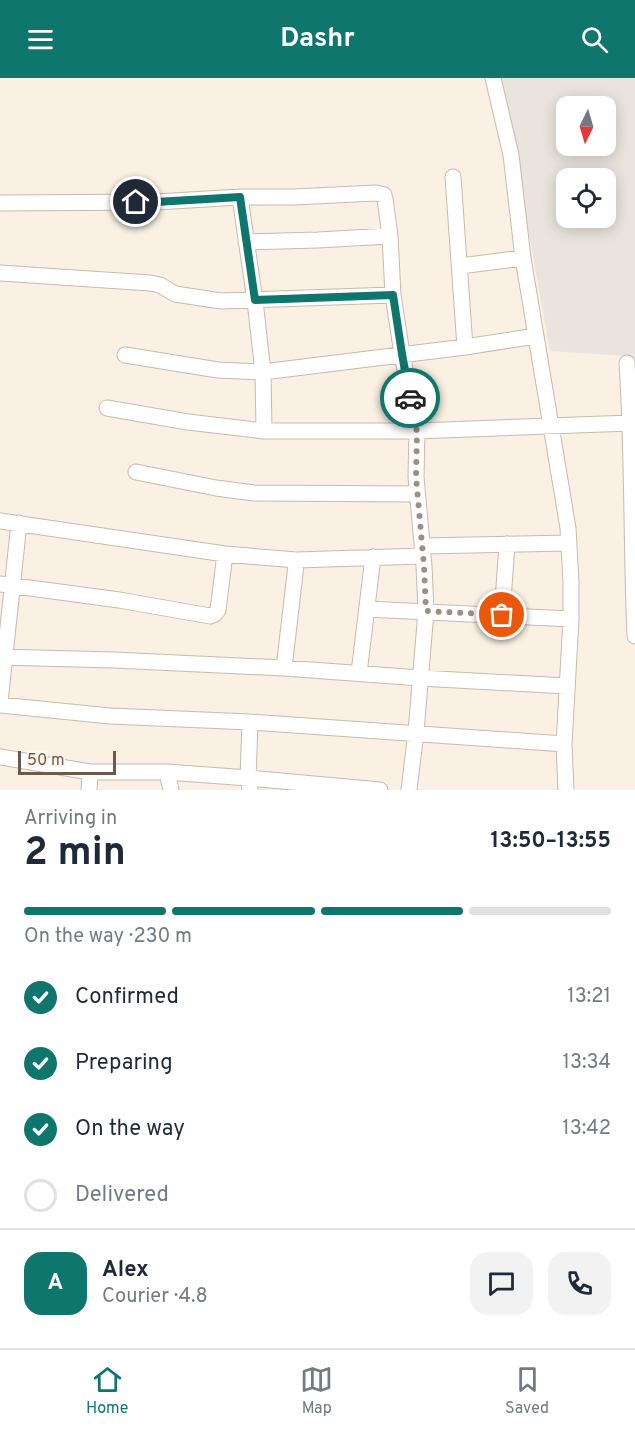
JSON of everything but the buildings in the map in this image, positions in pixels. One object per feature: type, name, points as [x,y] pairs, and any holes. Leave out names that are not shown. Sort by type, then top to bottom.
[{"type":"street","points":[[493,78],[511,154],[523,258],[569,543],[571,619],[564,744],[566,790]]},
{"type":"street","points":[[453,177],[465,346]]},
{"type":"street","points":[[0,202],[156,202],[240,197],[381,193],[384,195],[390,236],[393,295],[417,432],[416,477],[426,611],[409,790]]},
{"type":"street","points":[[240,197],[263,372],[264,431]]},
{"type":"street","points":[[246,242],[390,236]]},
{"type":"street","points":[[460,266],[523,258]]},
{"type":"street","points":[[0,273],[150,283],[160,285],[175,294],[221,301],[393,295]]},
{"type":"street","points":[[125,355],[218,370],[263,372],[536,336]]},
{"type":"street","points":[[627,363],[631,423],[635,636]]},
{"type":"street","points":[[107,408],[264,431],[417,432],[631,423]]},
{"type":"street","points":[[136,472],[254,493],[417,494]]},
{"type":"street","points":[[0,521],[225,554],[296,560],[373,557],[507,544],[569,543]]},
{"type":"street","points":[[19,523],[6,584],[0,703],[110,716],[416,732],[564,744]]},
{"type":"street","points":[[502,615],[507,544]]},
{"type":"street","points":[[6,584],[210,616],[218,610],[225,554]]},
{"type":"street","points":[[359,674],[373,557]]},
{"type":"street","points":[[284,668],[296,560]]},
{"type":"street","points":[[367,609],[571,619]]},
{"type":"street","points":[[2,657],[284,668],[567,686]]},
{"type":"street","points":[[249,784],[250,722]]},
{"type":"street","points":[[0,757],[90,772],[167,772],[249,784],[380,790]]},
{"type":"street","points":[[89,790],[90,772]]},
{"type":"street","points":[[167,772],[171,790]]},
{"type":"shaded area","points":[[501,78],[635,78],[635,358],[550,351]]},
{"type":"way so far","points":[[410,398],[417,432],[416,477],[426,611],[502,615]]},
{"type":"route","points":[[136,202],[240,197],[255,300],[393,295],[410,398]]}]
